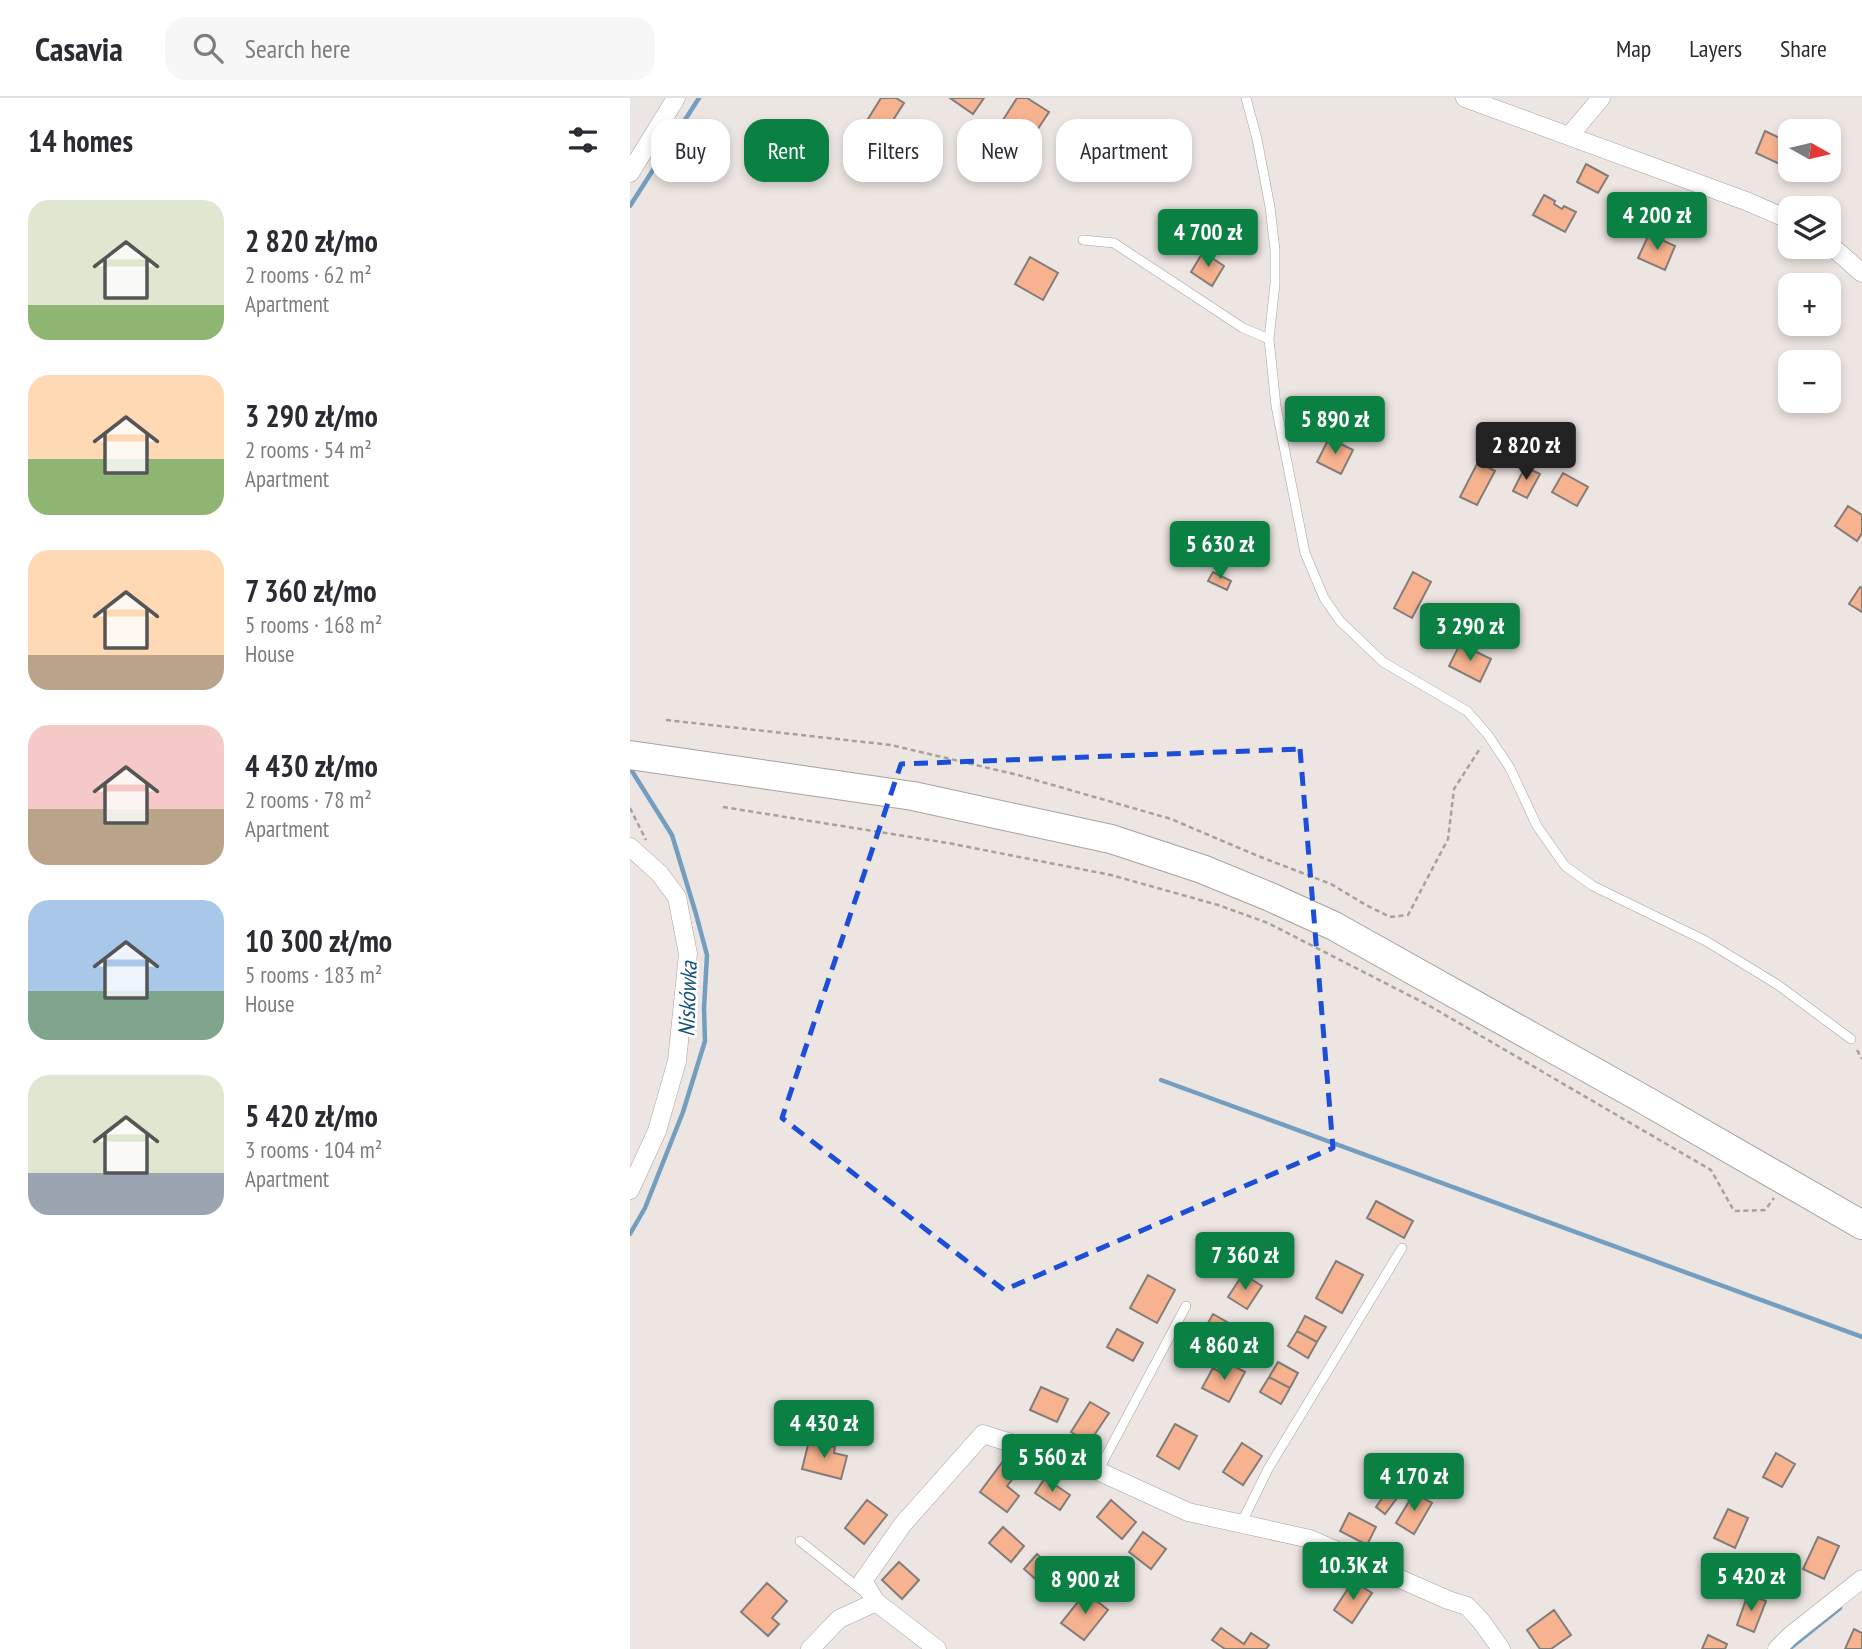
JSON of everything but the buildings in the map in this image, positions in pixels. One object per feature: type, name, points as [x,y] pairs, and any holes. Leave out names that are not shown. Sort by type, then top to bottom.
[{"type":"main road","points":[[630,755],[912,796],[1111,839],[1202,869],[1334,926],[1862,1225]]},
{"type":"street","points":[[630,173],[676,98]]},
{"type":"street","points":[[1465,98],[1778,215]]},
{"type":"street","points":[[1569,136],[1601,98]]},
{"type":"street","points":[[1841,255],[1862,273]]},
{"type":"street","points":[[630,847],[659,873],[677,897],[688,954],[677,1061],[657,1130],[630,1191]]},
{"type":"street","points":[[937,1649],[876,1602],[863,1581],[903,1524],[983,1434],[1098,1471],[1188,1512],[1310,1539],[1467,1606],[1501,1649]]},
{"type":"street","points":[[1777,1649],[1862,1579]]},
{"type":"street","points":[[810,1649],[839,1619],[876,1602]]},
{"type":"lane","points":[[1246,98],[1270,207],[1275,250],[1275,284],[1269,339],[1276,406],[1304,553],[1324,598],[1340,621],[1383,662],[1467,710],[1510,768],[1537,826],[1565,866],[1593,886],[1706,941],[1778,985],[1851,1039]]},
{"type":"lane","points":[[1083,240],[1114,243],[1243,328],[1269,339]]},
{"type":"lane","points":[[1241,1524],[1268,1469],[1402,1248]]},
{"type":"lane","points":[[1098,1471],[1186,1306]]},
{"type":"lane","points":[[800,1541],[876,1602]]},
{"type":"path","points":[[666,720],[891,745],[1018,775],[1171,819],[1331,884],[1390,917],[1408,915],[1448,839],[1454,789],[1488,735]]},
{"type":"path","points":[[723,807],[948,843],[1111,875],[1219,905],[1268,923],[1428,1005],[1711,1170],[1734,1211],[1765,1210],[1787,1182]]},
{"type":"highlighted area","points":[[1300,749],[1333,1148],[1004,1290],[782,1118],[901,764]]},
{"type":"waterway","name":"Niskówka","points":[[630,206],[699,98]]},
{"type":"waterway","name":"Niskówka","points":[[630,768],[672,835],[707,955],[705,1041],[683,1112],[645,1208],[630,1234]]},
{"type":"waterway","points":[[1161,1080],[1862,1337]]},
{"type":"waterway","points":[[1789,1649],[1840,1608]]}]
